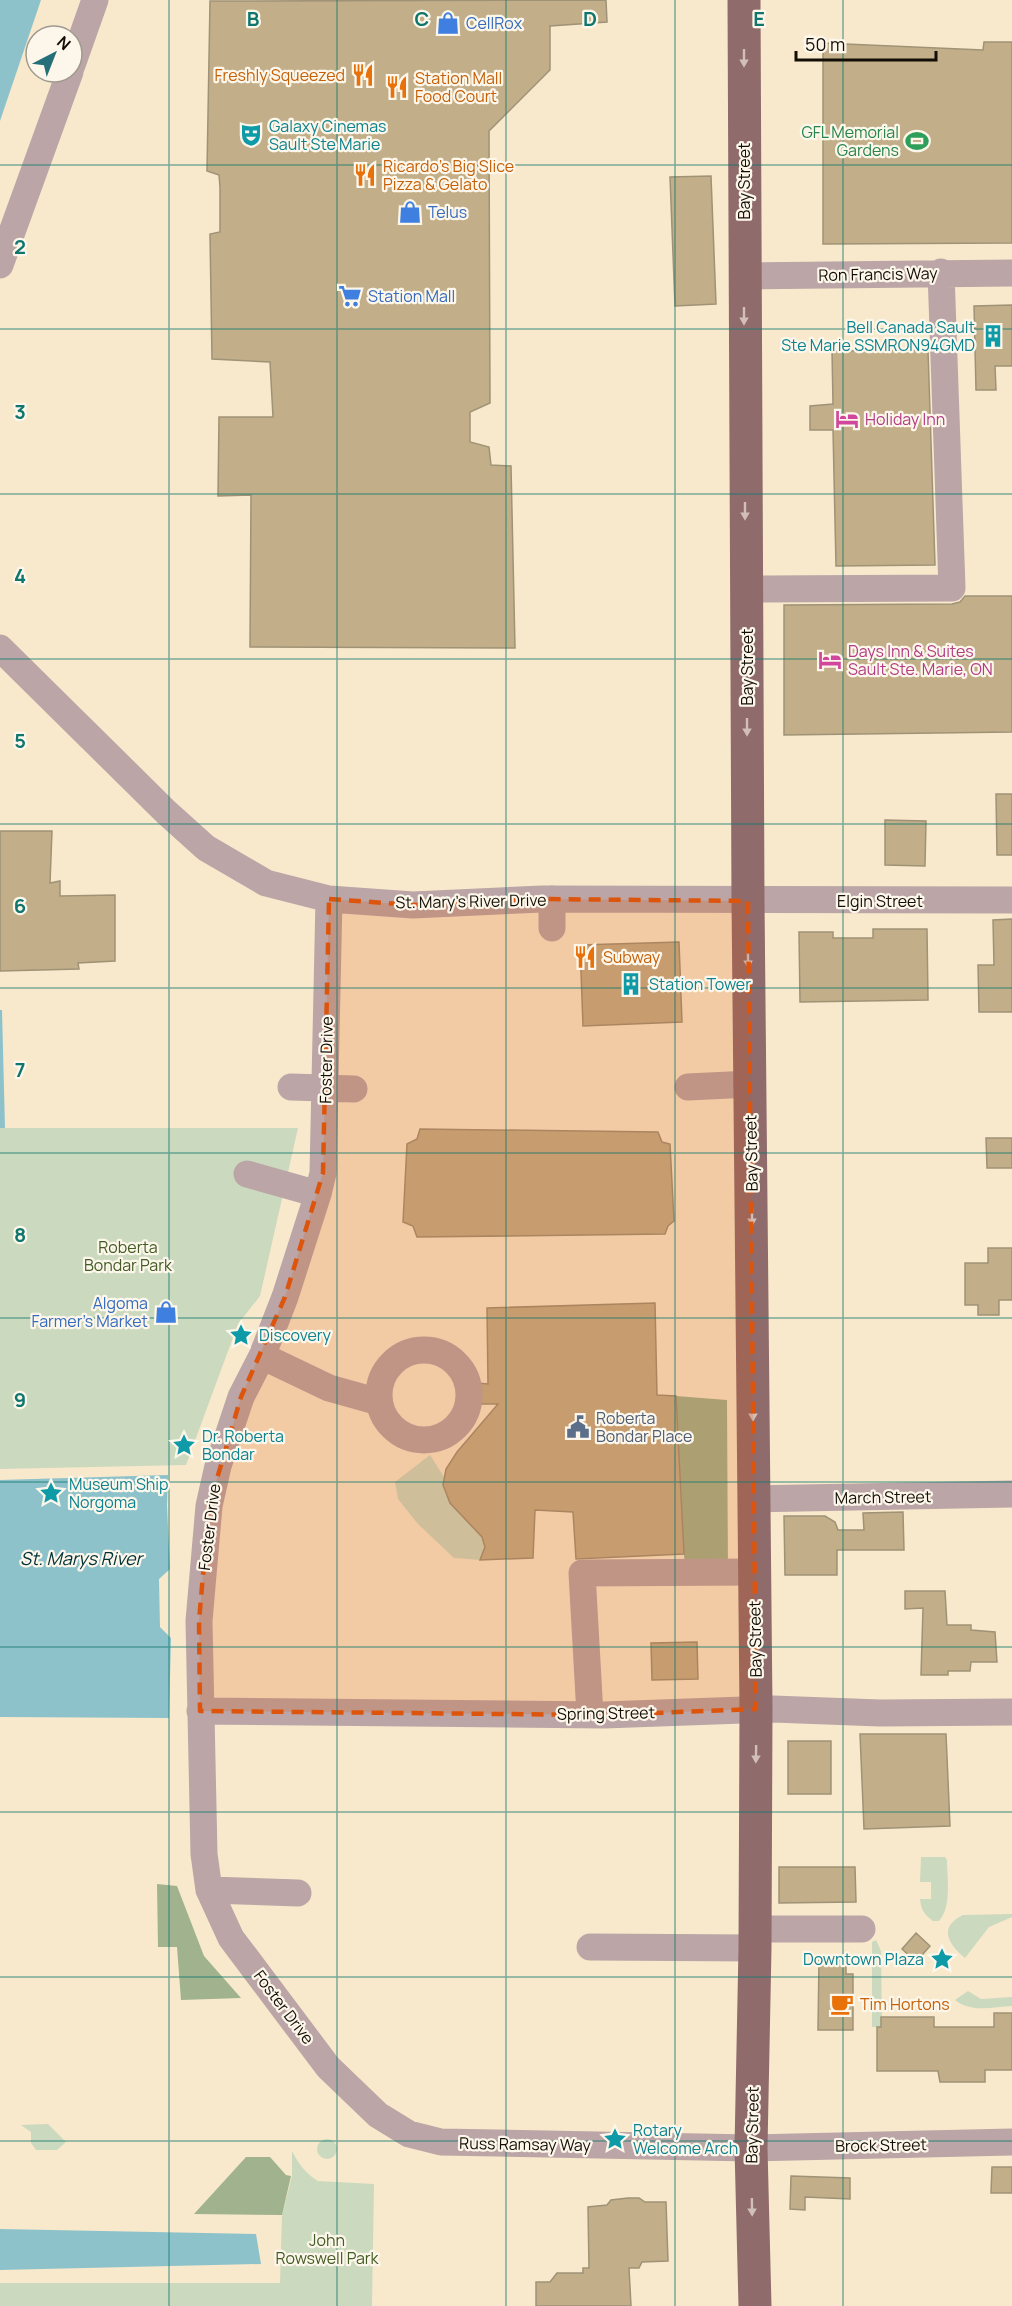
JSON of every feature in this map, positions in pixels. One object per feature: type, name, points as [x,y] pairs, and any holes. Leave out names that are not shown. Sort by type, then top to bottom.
[{"type":"main road","name":"Bay Street","points":[[744,0],[748,901],[756,1709],[751,2148],[755,2306]]},
{"type":"street","points":[[84,31],[95,0]]},
{"type":"street","points":[[0,265],[65,84]]},
{"type":"street","points":[[746,589],[952,588],[941,272]]},
{"type":"street","name":"Ron Francis Way","points":[[744,276],[1012,273]]},
{"type":"street","name":"St. Mary's River Drive","points":[[0,648],[112,760],[206,848],[266,883],[329,899],[413,905],[552,899],[748,901]]},
{"type":"street","name":"Foster Drive","points":[[329,899],[323,1173],[285,1296],[262,1356],[241,1397],[218,1466],[209,1506],[199,1621],[204,1854],[209,1890],[231,1938],[328,2067],[378,2115]]},
{"type":"street","points":[[552,899],[552,928]]},
{"type":"street","name":"Elgin Street","points":[[748,901],[1012,900]]},
{"type":"street","points":[[688,1087],[750,1084]]},
{"type":"street","points":[[291,1087],[354,1089]]},
{"type":"street","points":[[247,1174],[318,1194]]},
{"type":"street","points":[[262,1356],[329,1388],[379,1402]]},
{"type":"street","name":"March Street","points":[[753,1499],[1012,1494]]},
{"type":"street","points":[[590,1715],[582,1574],[754,1572]]},
{"type":"street","name":"Spring Street","points":[[200,1711],[590,1715],[756,1709],[880,1713],[1012,1712]]},
{"type":"street","points":[[209,1890],[298,1893]]},
{"type":"street","points":[[590,1947],[755,1939],[862,1929]]},
{"type":"street","name":"Russ Ramsay Way","points":[[378,2115],[409,2134],[441,2142],[751,2148]]},
{"type":"street","name":"Brock Street","points":[[751,2148],[1012,2142]]},
{"type":"highlighted area","points":[[329,899],[413,905],[542,899],[748,901],[756,1709],[604,1715],[200,1711],[199,1621],[209,1506],[241,1397],[285,1297],[323,1173]]},
{"type":"green space","name":"Roberta Bondar Park","points":[[0,1128],[298,1128],[260,1296],[238,1324],[186,1465],[0,1469]]},
{"type":"green space","points":[[676,1396],[727,1400],[728,1572],[685,1573]]},
{"type":"green space","points":[[430,1455],[444,1477],[444,1489],[448,1499],[483,1538],[485,1548],[480,1560],[454,1558],[418,1524],[398,1499],[395,1482]]},
{"type":"green space","points":[[921,1857],[945,1857],[947,1860],[946,1908],[939,1921],[933,1921],[921,1906],[920,1899],[931,1899],[931,1882],[920,1882]]},
{"type":"green space","points":[[157,1884],[177,1886],[204,1956],[241,1998],[181,2000],[177,1947],[158,1947]]},
{"type":"green space","points":[[1012,1914],[1012,1917],[989,1927],[965,1958],[954,1947],[948,1936],[950,1925],[963,1915]]},
{"type":"green space","points":[[876,1940],[881,1951],[882,2027],[872,2027],[872,1942]]},
{"type":"green space","points":[[968,1991],[981,1999],[1012,1997],[1012,2006],[975,2008],[955,2000]]},
{"type":"green space","points":[[48,2124],[66,2142],[57,2150],[36,2150],[31,2143],[31,2132],[21,2125]]},
{"type":"green space","points":[[327,2139],[334,2142],[337,2149],[334,2156],[327,2159],[320,2156],[317,2149],[320,2142]]},
{"type":"green space","name":"John Rowswell Park","points":[[292,2151],[303,2168],[318,2181],[374,2184],[372,2306],[0,2306],[0,2283],[280,2283],[282,2215],[292,2176]]},
{"type":"green space","points":[[246,2157],[270,2157],[286,2175],[291,2176],[282,2215],[194,2214]]},
{"type":"water","points":[[0,0],[41,0],[33,24],[24,24],[24,50],[0,121]]},
{"type":"water","points":[[0,1010],[2,1010],[5,1128],[0,1128]]},
{"type":"water","name":"St. Marys River","points":[[168,1475],[170,1569],[159,1579],[160,1627],[171,1638],[169,1718],[0,1717],[0,1480]]},
{"type":"water","points":[[0,2229],[256,2234],[261,2264],[0,2270]]},
{"type":"building","name":"Station Mall","points":[[606,0],[607,22],[550,26],[550,70],[489,131],[490,403],[470,412],[470,442],[489,447],[491,465],[511,466],[515,648],[250,647],[251,495],[218,496],[219,417],[273,417],[270,362],[212,359],[210,234],[220,232],[220,187],[219,175],[207,171],[210,1]]},
{"type":"building","name":"GFL Memorial Gardens","points":[[984,42],[1012,42],[1012,243],[823,244],[823,43],[983,50]]},
{"type":"building","points":[[711,176],[716,304],[675,306],[670,177]]},
{"type":"building","name":"Bell Canada Sault Ste Marie SSMRON94GMD","points":[[1012,305],[1012,366],[995,366],[996,390],[976,390],[974,306]]},
{"type":"building","points":[[928,350],[935,565],[836,566],[833,430],[810,430],[810,406],[833,404],[832,351]]},
{"type":"building","points":[[965,596],[1012,596],[1012,732],[784,735],[784,605],[952,604],[960,602]]},
{"type":"building","points":[[996,794],[1012,794],[1012,855],[997,855]]},
{"type":"building","points":[[885,820],[926,821],[925,866],[885,865]]},
{"type":"building","points":[[0,831],[52,831],[50,883],[60,881],[60,896],[115,895],[115,961],[78,963],[79,969],[0,971]]},
{"type":"building","points":[[1012,919],[1012,1012],[979,1012],[978,965],[994,965],[993,920]]},
{"type":"building","points":[[873,929],[927,929],[928,1000],[800,1002],[799,932],[833,932],[833,938],[873,938]]},
{"type":"building","name":"Station Tower","points":[[679,942],[682,1022],[583,1026],[580,945]]},
{"type":"building","points":[[420,1129],[658,1132],[662,1142],[670,1144],[674,1221],[668,1226],[665,1234],[417,1237],[413,1226],[403,1222],[407,1144],[417,1139]]},
{"type":"building","points":[[986,1138],[1012,1138],[1012,1168],[987,1168]]},
{"type":"building","points":[[988,1248],[1012,1248],[1012,1300],[999,1300],[999,1315],[978,1315],[978,1305],[965,1305],[965,1263],[988,1263]]},
{"type":"building","name":"Roberta Bondar Place","points":[[655,1303],[657,1395],[676,1396],[684,1554],[576,1559],[573,1512],[535,1510],[533,1558],[480,1560],[485,1547],[482,1537],[450,1503],[443,1485],[446,1469],[457,1452],[498,1404],[478,1404],[478,1383],[488,1384],[487,1308]]},
{"type":"building","points":[[903,1512],[904,1550],[837,1550],[837,1575],[785,1575],[784,1516],[825,1516],[835,1522],[838,1530],[864,1530],[863,1513]]},
{"type":"building","points":[[905,1591],[945,1591],[947,1625],[971,1625],[971,1630],[995,1632],[997,1662],[971,1662],[970,1671],[948,1671],[948,1675],[921,1675],[923,1608],[905,1609]]},
{"type":"building","points":[[697,1642],[698,1679],[652,1680],[651,1643]]},
{"type":"building","points":[[860,1734],[946,1734],[950,1826],[864,1829]]},
{"type":"building","points":[[788,1741],[831,1741],[831,1794],[788,1794]]},
{"type":"building","points":[[779,1867],[855,1867],[856,1902],[779,1903]]},
{"type":"building","points":[[916,1933],[930,1946],[916,1962],[902,1949]]},
{"type":"building","points":[[819,1960],[846,1960],[846,1974],[853,1974],[853,2030],[818,2030]]},
{"type":"building","points":[[994,2013],[1012,2013],[1012,2070],[985,2070],[985,2082],[940,2082],[938,2071],[877,2071],[877,2027],[881,2027],[881,2017],[934,2017],[934,2027],[994,2027]]},
{"type":"building","points":[[992,2167],[1012,2167],[1012,2193],[991,2193]]},
{"type":"building","points":[[791,2176],[850,2178],[850,2199],[805,2197],[805,2210],[790,2209]]},
{"type":"building","points":[[639,2198],[645,2202],[666,2202],[668,2261],[642,2262],[639,2268],[629,2268],[631,2306],[536,2306],[536,2282],[550,2282],[557,2273],[583,2273],[583,2268],[589,2268],[588,2207],[607,2205],[611,2200]]},
{"type":"place","name":"CellRox","points":[[448,23]]},
{"type":"place","name":"Freshly Squeezed","points":[[363,75]]},
{"type":"place","name":"Station Mall Food Court","points":[[397,87]]},
{"type":"place","name":"Galaxy Cinemas Sault Ste Marie","points":[[251,135]]},
{"type":"place","name":"GFL Memorial Gardens","points":[[917,141]]},
{"type":"place","name":"Ricardo's Big Slice Pizza & Gelato","points":[[365,175]]},
{"type":"place","name":"Telus","points":[[410,212]]},
{"type":"place","name":"Station Mall","points":[[350,296]]},
{"type":"place","name":"Bell Canada Sault Ste Marie SSMRON94GMD","points":[[993,336]]},
{"type":"place","name":"Holiday Inn","points":[[847,419]]},
{"type":"place","name":"Days Inn & Suites Sault Ste. Marie, ON","points":[[830,660]]},
{"type":"place","name":"Subway","points":[[585,957]]},
{"type":"place","name":"Station Tower","points":[[631,984]]},
{"type":"place","name":"Algoma Farmer's Market","points":[[166,1312]]},
{"type":"place","name":"Discovery","points":[[241,1335]]},
{"type":"place","name":"Roberta Bondar Place","points":[[578,1427]]},
{"type":"place","name":"Dr. Roberta Bondar","points":[[184,1445]]},
{"type":"place","name":"Museum Ship Norgoma","points":[[51,1493]]},
{"type":"place","name":"Downtown Plaza","points":[[942,1959]]},
{"type":"place","name":"Tim Hortons","points":[[842,2004]]},
{"type":"place","name":"Rotary Welcome Arch","points":[[615,2139]]}]
